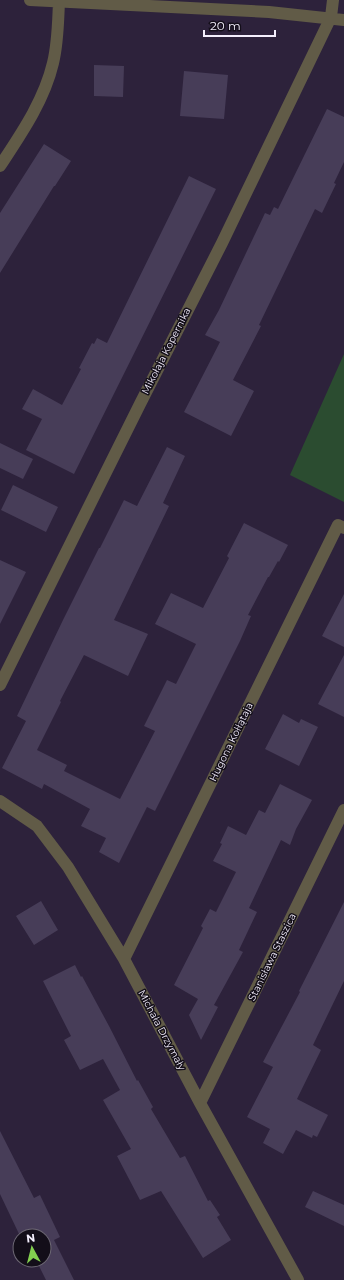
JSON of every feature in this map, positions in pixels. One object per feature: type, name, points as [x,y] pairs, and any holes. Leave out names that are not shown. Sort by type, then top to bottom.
[{"type":"street","points":[[30,0],[269,12],[331,17],[344,20]]},
{"type":"street","name":"Mikołaja Kopernika","points":[[0,685],[222,243],[331,17],[333,0]]},
{"type":"street","points":[[0,166],[34,112],[46,86],[53,64],[57,41],[59,2]]},
{"type":"street","name":"Hugona Kołłątaja","points":[[124,959],[341,526]]},
{"type":"street","name":"Michała Drzymały","points":[[0,801],[37,826],[68,867],[124,959],[200,1103],[298,1280]]},
{"type":"street","name":"Stanisława Staszica","points":[[200,1103],[344,810]]},
{"type":"green space","points":[[344,354],[344,502],[290,475]]},
{"type":"building","points":[[94,65],[124,66],[123,97],[94,96]]},
{"type":"building","points":[[184,71],[228,75],[224,119],[180,116]]},
{"type":"building","points":[[327,109],[344,117],[344,162],[334,183],[336,184],[322,213],[315,209],[259,325],[261,326],[233,380],[254,391],[231,436],[184,412],[220,342],[205,335],[219,310],[265,213],[270,215],[274,207],[278,209]]},
{"type":"building","points":[[44,144],[71,161],[0,273],[0,213]]},
{"type":"building","points":[[189,176],[216,189],[74,474],[26,450],[42,419],[22,409],[33,389],[62,405],[81,369],[79,368],[92,343],[94,344],[97,338],[107,343]]},
{"type":"building","points":[[0,443],[33,459],[23,479],[0,468]]},
{"type":"building","points":[[167,447],[185,456],[163,503],[169,506],[114,620],[148,634],[128,676],[84,655],[37,750],[67,765],[64,771],[120,799],[155,731],[144,726],[167,680],[176,684],[196,644],[155,624],[171,593],[203,608],[229,558],[227,556],[244,523],[288,545],[279,562],[278,561],[268,577],[248,615],[251,616],[240,641],[155,811],[147,807],[119,863],[99,852],[106,838],[81,826],[90,809],[44,784],[42,789],[2,768],[26,721],[17,716],[99,548],[124,500],[137,506]]},
{"type":"building","points":[[13,485],[58,507],[46,532],[1,510]]},
{"type":"building","points":[[0,560],[26,572],[0,624]]},
{"type":"building","points":[[344,594],[344,647],[322,636]]},
{"type":"building","points":[[344,655],[344,717],[318,704]]},
{"type":"building","points":[[283,714],[299,723],[301,719],[318,727],[299,766],[265,749]]},
{"type":"building","points":[[280,784],[312,800],[296,829],[290,845],[281,840],[249,908],[257,912],[239,950],[243,952],[214,1005],[218,1007],[201,1040],[189,1015],[198,999],[174,985],[203,928],[201,926],[210,909],[216,912],[236,872],[213,861],[222,844],[220,843],[228,826],[246,835],[259,810],[265,813]]},
{"type":"building","points":[[41,901],[58,930],[34,945],[16,916]]},
{"type":"building","points":[[344,902],[344,981],[313,1045],[321,1050],[297,1099],[328,1115],[317,1137],[313,1135],[312,1138],[296,1130],[283,1154],[263,1143],[270,1129],[247,1117],[273,1067],[263,1062],[300,992],[299,991]]},
{"type":"building","points":[[75,965],[109,1026],[137,1081],[138,1080],[153,1107],[151,1109],[180,1158],[185,1156],[208,1201],[210,1200],[220,1215],[217,1217],[231,1240],[203,1258],[161,1191],[140,1200],[117,1156],[131,1149],[103,1100],[120,1090],[103,1059],[80,1070],[64,1040],[71,1036],[43,981]]},
{"type":"building","points":[[0,1131],[34,1198],[40,1195],[60,1237],[54,1240],[74,1280],[46,1280],[40,1268],[52,1268],[52,1228],[16,1228],[0,1194]]},
{"type":"building","points":[[313,1191],[344,1205],[344,1226],[305,1207]]}]
